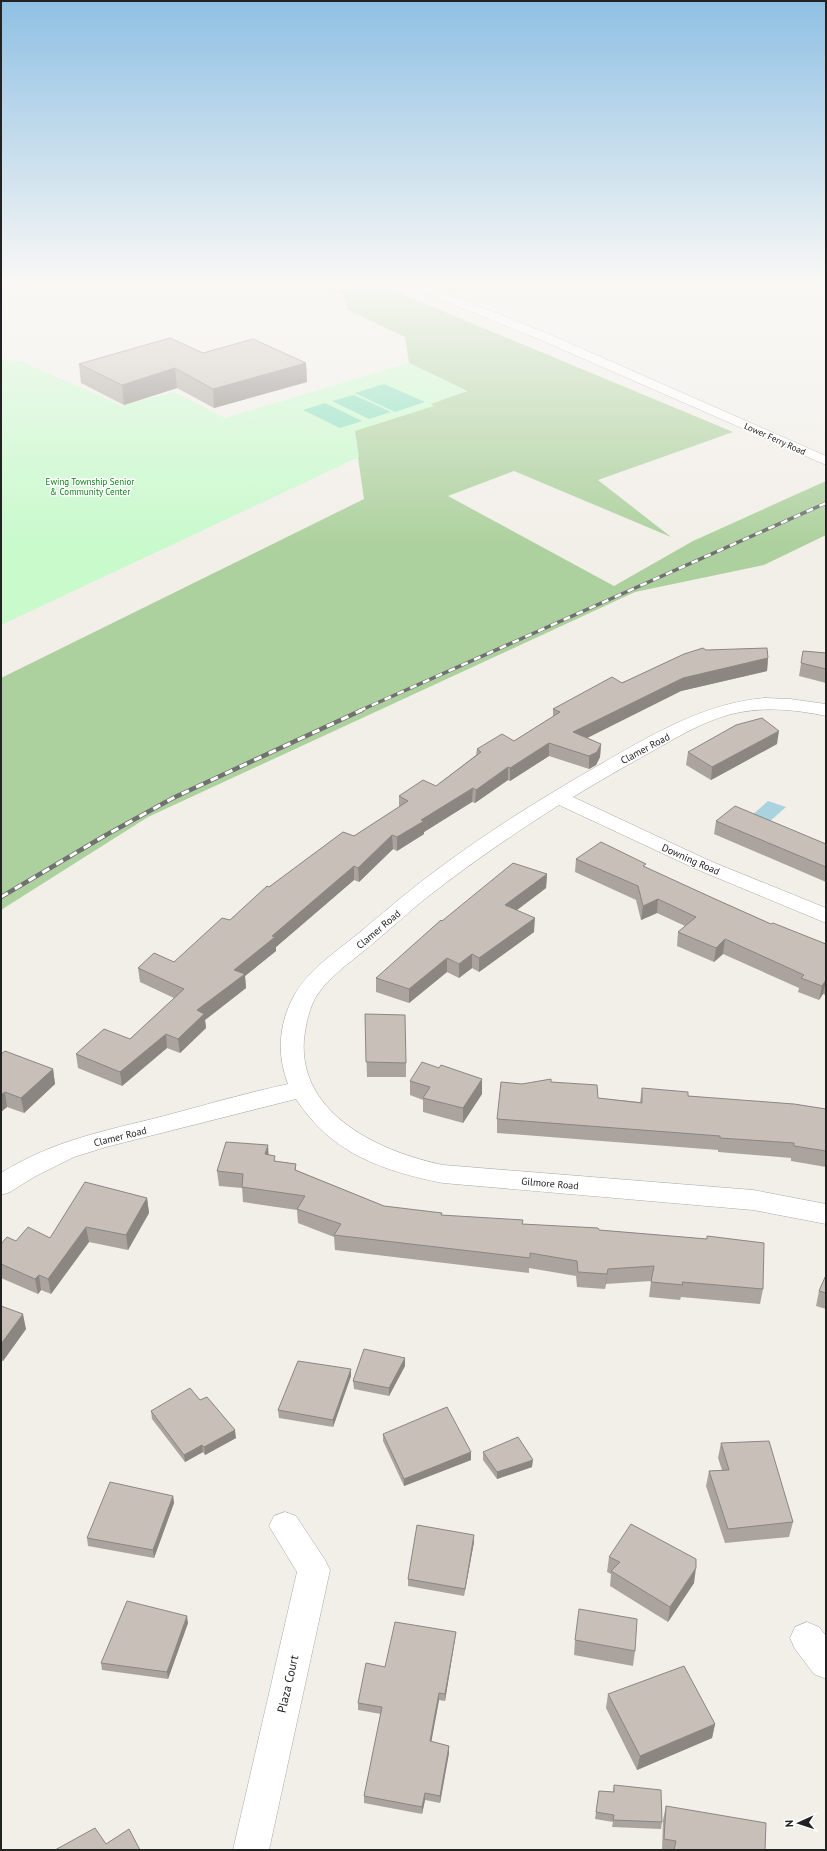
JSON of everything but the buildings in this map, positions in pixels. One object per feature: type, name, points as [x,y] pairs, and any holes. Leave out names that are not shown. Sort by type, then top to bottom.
[{"type":"street","name":"Lower Ferry Road","points":[[622,371],[826,462]]},
{"type":"street","name":"Clamer Road","points":[[1,1186],[25,1170],[65,1151],[103,1139],[301,1089],[295,1074],[290,1047],[293,1023],[303,1000],[320,977],[422,891],[493,839],[558,797],[641,749],[707,716],[730,709],[754,705],[782,704],[826,710]]},
{"type":"street","name":"Downing Road","points":[[558,797],[703,865],[826,916]]},
{"type":"street","name":"Gilmore Road","points":[[301,1089],[316,1111],[341,1134],[371,1152],[405,1165],[443,1174],[753,1200],[826,1214]]},
{"type":"street","name":"Plaza Court","points":[[251,1850],[314,1570],[285,1526]]},
{"type":"green space","name":"Ewing Township Senior & Community Center","points":[[1,371],[44,371],[122,406],[174,392],[225,418],[381,371],[426,371],[467,391],[431,404],[434,406],[355,431],[359,457],[1,625]]},
{"type":"green space","points":[[426,371],[587,371],[733,432],[598,480],[671,537],[514,471],[448,496],[614,586],[693,541],[826,481],[826,535],[764,565],[635,592],[148,817],[1,910],[1,678],[364,499],[354,430],[467,391]]},
{"type":"green space","points":[[384,384],[425,402],[395,412],[355,393]]},
{"type":"green space","points":[[354,395],[391,412],[369,419],[332,401]]},
{"type":"green space","points":[[325,403],[362,421],[340,428],[303,410]]},
{"type":"water","points":[[768,801],[786,807],[769,822],[751,816]]},
{"type":"railway","points":[[359,711],[826,503]]},
{"type":"railway","points":[[1,897],[106,835],[173,798],[362,710]]}]
